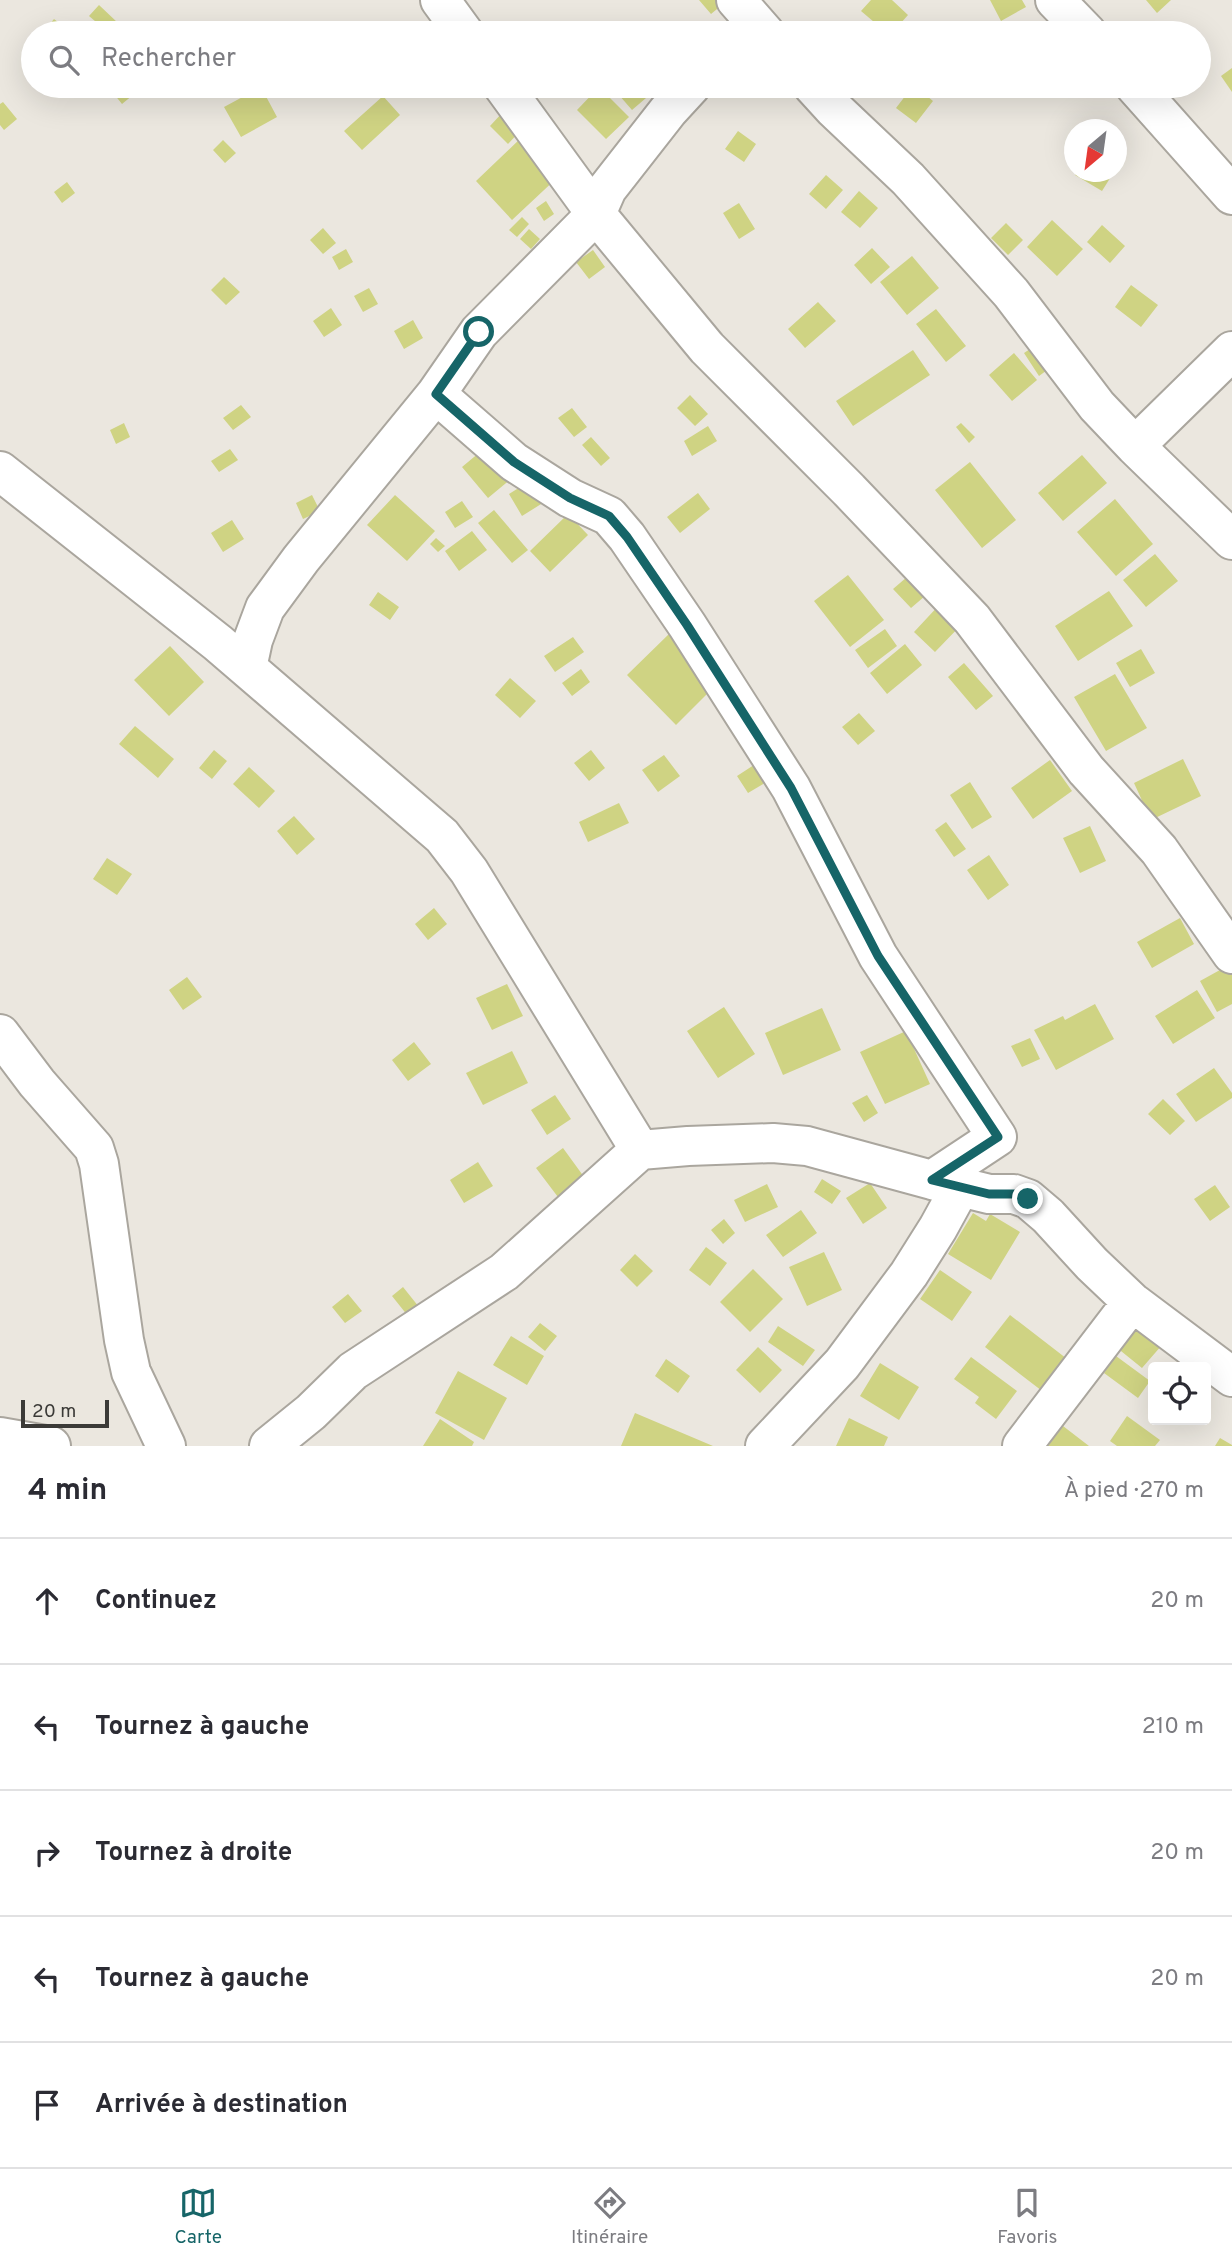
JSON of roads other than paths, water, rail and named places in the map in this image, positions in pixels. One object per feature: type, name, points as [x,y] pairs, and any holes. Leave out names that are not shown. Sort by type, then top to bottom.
[{"type":"street","points":[[440,0],[455,21]]},
{"type":"street","points":[[1055,0],[1075,21]]},
{"type":"street","points":[[512,98],[596,214],[707,348],[849,490],[972,619],[1086,770],[1159,850],[1232,954]]},
{"type":"street","points":[[247,668],[253,640],[265,608],[344,505],[436,394],[479,332],[596,214],[607,188],[680,98]]},
{"type":"street","points":[[824,98],[908,179],[1011,293],[1097,406],[1232,540]]},
{"type":"street","points":[[1146,98],[1232,195]]},
{"type":"street","points":[[1135,446],[1232,351]]},
{"type":"street","points":[[436,394],[514,462],[570,498],[609,516],[627,537],[791,788],[878,956],[998,1137],[947,1183],[939,1228],[909,1274],[842,1364],[765,1446]]},
{"type":"street","points":[[0,471],[247,668],[442,836],[469,871],[640,1150]]},
{"type":"street","points":[[0,1034],[37,1083],[94,1148],[99,1164],[131,1372],[166,1446]]},
{"type":"street","points":[[269,1446],[311,1412],[354,1371],[504,1272],[640,1150],[773,1143],[807,1146],[989,1194],[1014,1194],[1028,1199],[1132,1302],[1232,1377]]},
{"type":"street","points":[[1022,1446],[1132,1302]]},
{"type":"street","points":[[0,1437],[51,1446]]}]
